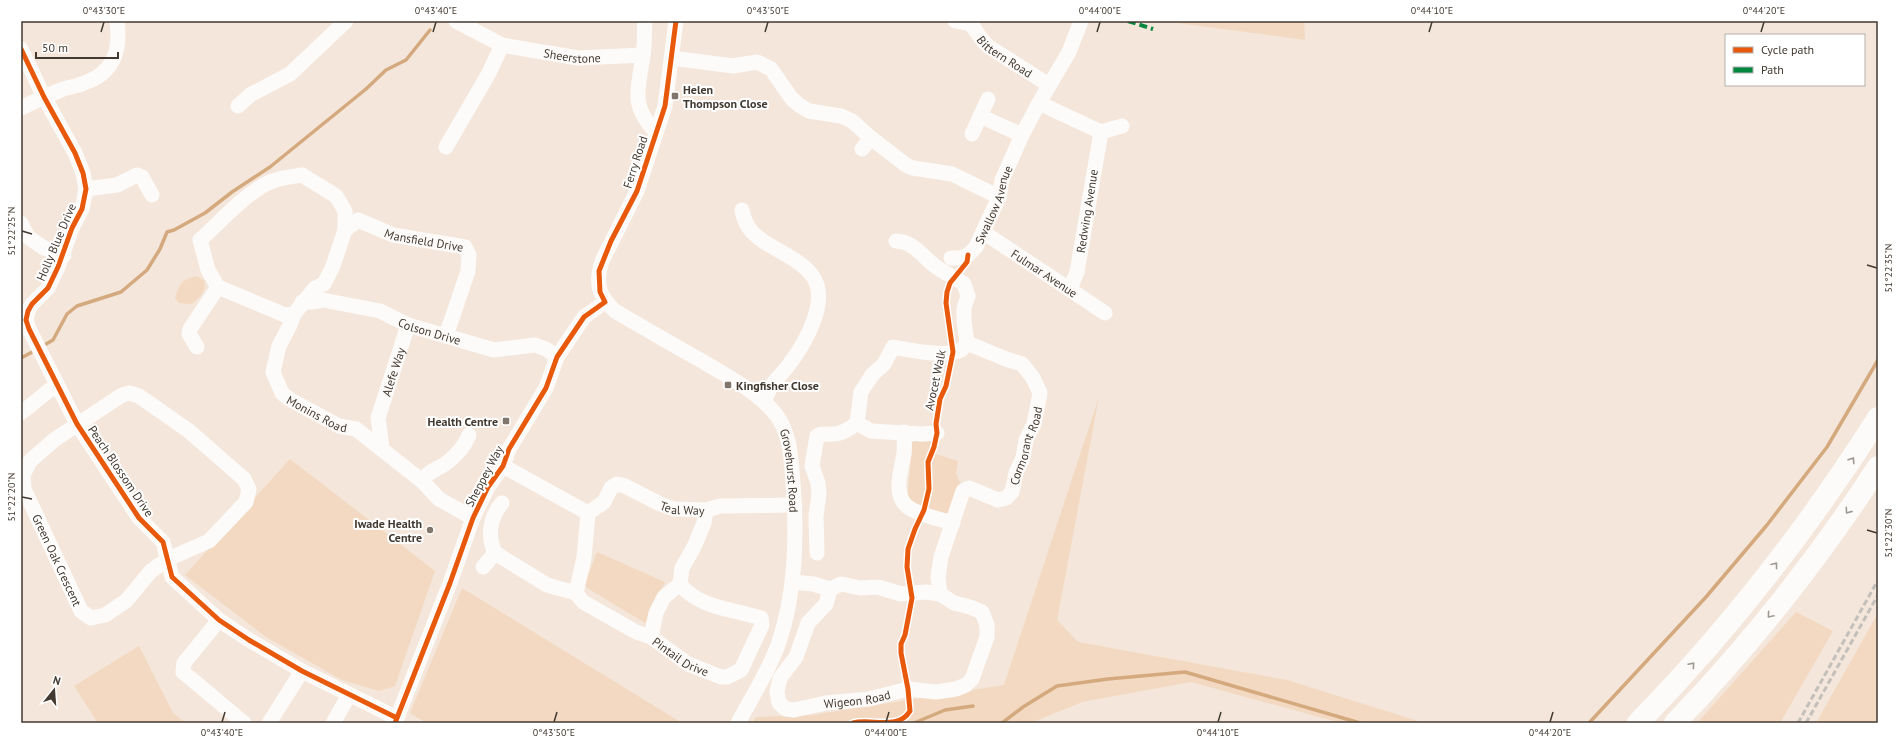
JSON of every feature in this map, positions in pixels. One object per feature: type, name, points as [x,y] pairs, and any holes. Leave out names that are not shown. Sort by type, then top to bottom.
[{"type":"highway","points":[[1638,723],[1666,694],[1728,623],[1776,564],[1849,464],[1878,418]]},
{"type":"highway","points":[[1675,723],[1722,672],[1776,608],[1812,561],[1878,467]]},
{"type":"street","points":[[21,108],[44,97],[86,83],[103,73],[111,64],[116,54],[118,42],[117,21]]},
{"type":"street","points":[[238,106],[250,95],[290,74],[346,21]]},
{"type":"street","name":"Sheerstone","points":[[456,21],[502,45],[578,58],[643,55]]},
{"type":"street","points":[[645,21],[643,55],[637,97],[640,110],[655,131]]},
{"type":"street","name":"Ferry Road","points":[[605,302],[600,292],[599,271],[611,241],[637,191],[655,131],[665,106],[676,21]]},
{"type":"street","name":"Swallow Avenue","points":[[951,258],[960,258],[968,255],[976,247],[999,197],[1002,180],[1022,135],[1069,52],[1081,21]]},
{"type":"street","name":"Bittern Road","points":[[960,22],[971,24],[989,47],[1050,85]]},
{"type":"street","points":[[446,147],[489,73],[502,45]]},
{"type":"street","name":"Holly Blue Drive","points":[[21,49],[44,97],[74,152],[83,173],[86,189],[82,209],[72,228],[64,255],[48,288],[28,311],[26,320],[29,329]]},
{"type":"street","points":[[672,58],[733,66],[757,62],[771,69],[792,99],[799,105],[809,111],[841,116],[852,120],[866,143],[913,168],[952,174],[999,197]]},
{"type":"street","points":[[972,134],[988,99]]},
{"type":"street","points":[[1039,103],[1101,132],[1122,126]]},
{"type":"street","points":[[980,116],[1022,135]]},
{"type":"street","name":"Redwing Avenue","points":[[1070,289],[1077,272],[1101,132]]},
{"type":"street","points":[[86,189],[117,185],[137,175],[142,177],[152,195]]},
{"type":"street","points":[[302,175],[314,181],[336,196],[345,211],[345,230],[333,266],[324,284],[315,288],[298,308],[285,315],[218,287],[208,270],[200,240],[249,196],[264,185],[284,177],[302,175]]},
{"type":"street","points":[[740,218],[750,232],[788,256],[812,275],[820,296],[815,318],[807,336],[789,365],[772,385],[764,401]]},
{"type":"street","name":"Mansfield Drive","points":[[345,230],[358,220],[393,235],[464,248],[469,255],[468,271],[446,336]]},
{"type":"street","points":[[21,223],[28,237],[44,248],[64,255]]},
{"type":"street","name":"Fulmar Avenue","points":[[984,232],[1105,313]]},
{"type":"street","points":[[817,553],[816,516],[819,494],[818,483],[812,466],[817,436],[822,433],[834,434],[846,431],[857,423],[861,392],[872,375],[884,364],[893,347],[925,351],[953,352],[962,350],[967,343],[964,308],[968,296],[964,284],[934,266],[920,252],[902,241],[896,241]]},
{"type":"street","points":[[197,346],[189,334],[190,329],[218,287]]},
{"type":"street","name":"Colson Drive","points":[[298,308],[312,302],[323,300],[380,311],[408,325],[494,350],[535,345],[546,349],[558,357]]},
{"type":"street","name":"Sheppey Way","points":[[396,720],[450,583],[473,518],[488,487],[503,466],[509,449],[546,388],[558,357],[584,318],[605,302]]},
{"type":"street","name":"Grovehurst Road","points":[[605,302],[615,312],[725,375],[764,401],[778,417],[788,441],[795,505],[793,582],[787,617],[777,646],[762,681],[738,723]]},
{"type":"street","name":"Monins Road","points":[[298,308],[279,346],[273,372],[282,392],[289,399],[339,426],[356,429],[422,481],[439,499],[473,518]]},
{"type":"street","name":"Alefe Way","points":[[382,448],[378,418],[408,325]]},
{"type":"street","name":"Peach Blossom Drive","points":[[29,329],[77,424],[139,518],[163,542],[172,577],[219,620],[249,640],[302,671],[396,720]]},
{"type":"street","name":"Cormorant Road","points":[[940,594],[938,577],[941,557],[963,491],[969,488],[998,500],[1006,498],[1012,492],[1016,473],[1023,458],[1026,440],[1036,417],[1040,393],[1033,378],[1022,364],[967,343]]},
{"type":"street","points":[[21,413],[57,384]]},
{"type":"street","name":"Green Oak Crescent","points":[[129,393],[136,394],[189,431],[244,479],[249,489],[246,502],[209,541],[168,559],[151,572],[126,601],[105,615],[91,618],[81,611],[24,489],[22,480],[24,470],[30,461],[54,440],[77,424],[122,395],[129,393]]},
{"type":"street","points":[[356,429],[378,418]]},
{"type":"street","points":[[857,423],[871,431],[921,434],[937,433]]},
{"type":"street","points":[[904,432],[904,452],[899,484],[900,496],[903,503],[911,509],[953,523]]},
{"type":"street","points":[[422,481],[425,476],[444,464],[465,447],[469,435]]},
{"type":"street","points":[[503,466],[588,513],[584,558],[576,593]]},
{"type":"street","name":"Teal Way","points":[[588,513],[604,502],[611,488],[617,484],[625,486],[660,504],[674,509],[706,510],[720,506],[795,505]]},
{"type":"street","points":[[483,567],[495,553],[489,537],[490,526],[498,507],[502,503]]},
{"type":"street","points":[[651,637],[656,613],[664,597],[680,584],[682,568],[694,547],[704,523],[706,510]]},
{"type":"street","name":"Pintail Drive","points":[[495,553],[547,585],[576,593],[583,602],[636,632],[651,637],[688,664],[712,674],[728,678],[741,670],[762,625],[761,618],[700,601],[686,592],[680,584]]},
{"type":"street","points":[[793,582],[813,584],[830,589],[841,584],[860,588],[878,587],[901,594],[926,592],[940,594]]},
{"type":"street","name":"Wigeon Road","points":[[830,589],[826,604],[808,623],[796,657],[780,678],[777,692],[779,703],[786,709],[794,710],[826,703],[869,699],[908,689],[936,692],[956,689],[966,685],[972,679],[976,668],[986,636],[987,625],[982,612],[970,606],[954,603],[940,594]]},
{"type":"street","points":[[219,620],[184,663],[183,672],[244,723]]},
{"type":"street","points":[[269,723],[302,671]]},
{"type":"street","points":[[333,723],[349,695]]},
{"type":"shaded area","points":[[1172,21],[1304,21],[1305,40],[1177,23]]},
{"type":"shaded area","points":[[196,276],[204,280],[205,284],[202,294],[191,304],[179,303],[175,298],[180,285],[187,279]]},
{"type":"shaded area","points":[[1099,397],[1057,620],[1078,642],[1287,680],[1418,721],[1419,723],[1341,723],[1191,682],[1082,702],[1031,723],[752,723],[756,717],[812,715],[1004,685]]},
{"type":"shaded area","points":[[915,440],[920,442],[932,441],[929,452],[958,461],[956,473],[962,487],[952,511],[946,514],[916,504],[908,499],[911,444]]},
{"type":"shaded area","points":[[290,459],[435,571],[395,686],[379,691],[342,680],[266,637],[185,575]]},
{"type":"shaded area","points":[[597,552],[665,582],[645,623],[584,586]]},
{"type":"shaded area","points":[[462,588],[682,723],[426,723],[410,713]]},
{"type":"shaded area","points":[[1796,612],[1833,631],[1780,723],[1697,723]]},
{"type":"shaded area","points":[[1878,613],[1878,723],[1816,723]]},
{"type":"shaded area","points":[[139,646],[173,713],[186,723],[98,723],[74,686]]},
{"type":"waterway","points":[[41,347],[53,340],[67,314],[77,306],[121,292],[147,270],[160,249],[167,232],[174,230],[205,213],[232,192],[270,167],[366,89],[386,70],[406,60],[430,30]]},
{"type":"waterway","points":[[21,358],[36,350]]},
{"type":"waterway","points":[[1589,723],[1706,597],[1767,525],[1827,447],[1878,360]]},
{"type":"waterway","points":[[1002,723],[1023,707],[1057,686],[1108,679],[1185,672],[1360,723]]},
{"type":"waterway","points":[[914,723],[945,710],[973,706]]},
{"type":"railway","points":[[1798,723],[1878,580]]},
{"type":"railway","points":[[1806,723],[1878,595]]},
{"type":"marked path","points":[[1128,21],[1153,29]]},
{"type":"cycle path","points":[[395,723],[450,583],[473,518],[488,487],[503,466],[509,449],[546,388],[557,357],[584,317],[605,302],[600,292],[599,271],[611,241],[637,191],[665,106],[676,21]]},
{"type":"cycle path","points":[[21,49],[44,97],[75,153],[83,173],[86,189],[82,209],[72,228],[58,267],[48,288],[32,304],[28,311],[26,320],[29,329],[77,424],[139,518],[163,542],[172,577],[219,620],[249,640],[302,671],[397,718]]},
{"type":"cycle path","name":"Avocet Walk","points":[[853,723],[884,723],[899,721],[910,711],[908,689],[901,653],[901,644],[905,635],[912,598],[907,567],[908,549],[924,510],[929,489],[928,462],[934,447],[937,433],[936,424],[940,399],[946,386],[953,352],[946,303],[947,292],[950,283],[967,262],[968,255]]},
{"type":"place","name":"Helen Thompson Close","points":[[675,96]]},
{"type":"place","name":"Kingfisher Close","points":[[728,385]]},
{"type":"place","name":"Health Centre","points":[[506,421]]},
{"type":"place","name":"Iwade Health Centre","points":[[430,530]]}]
